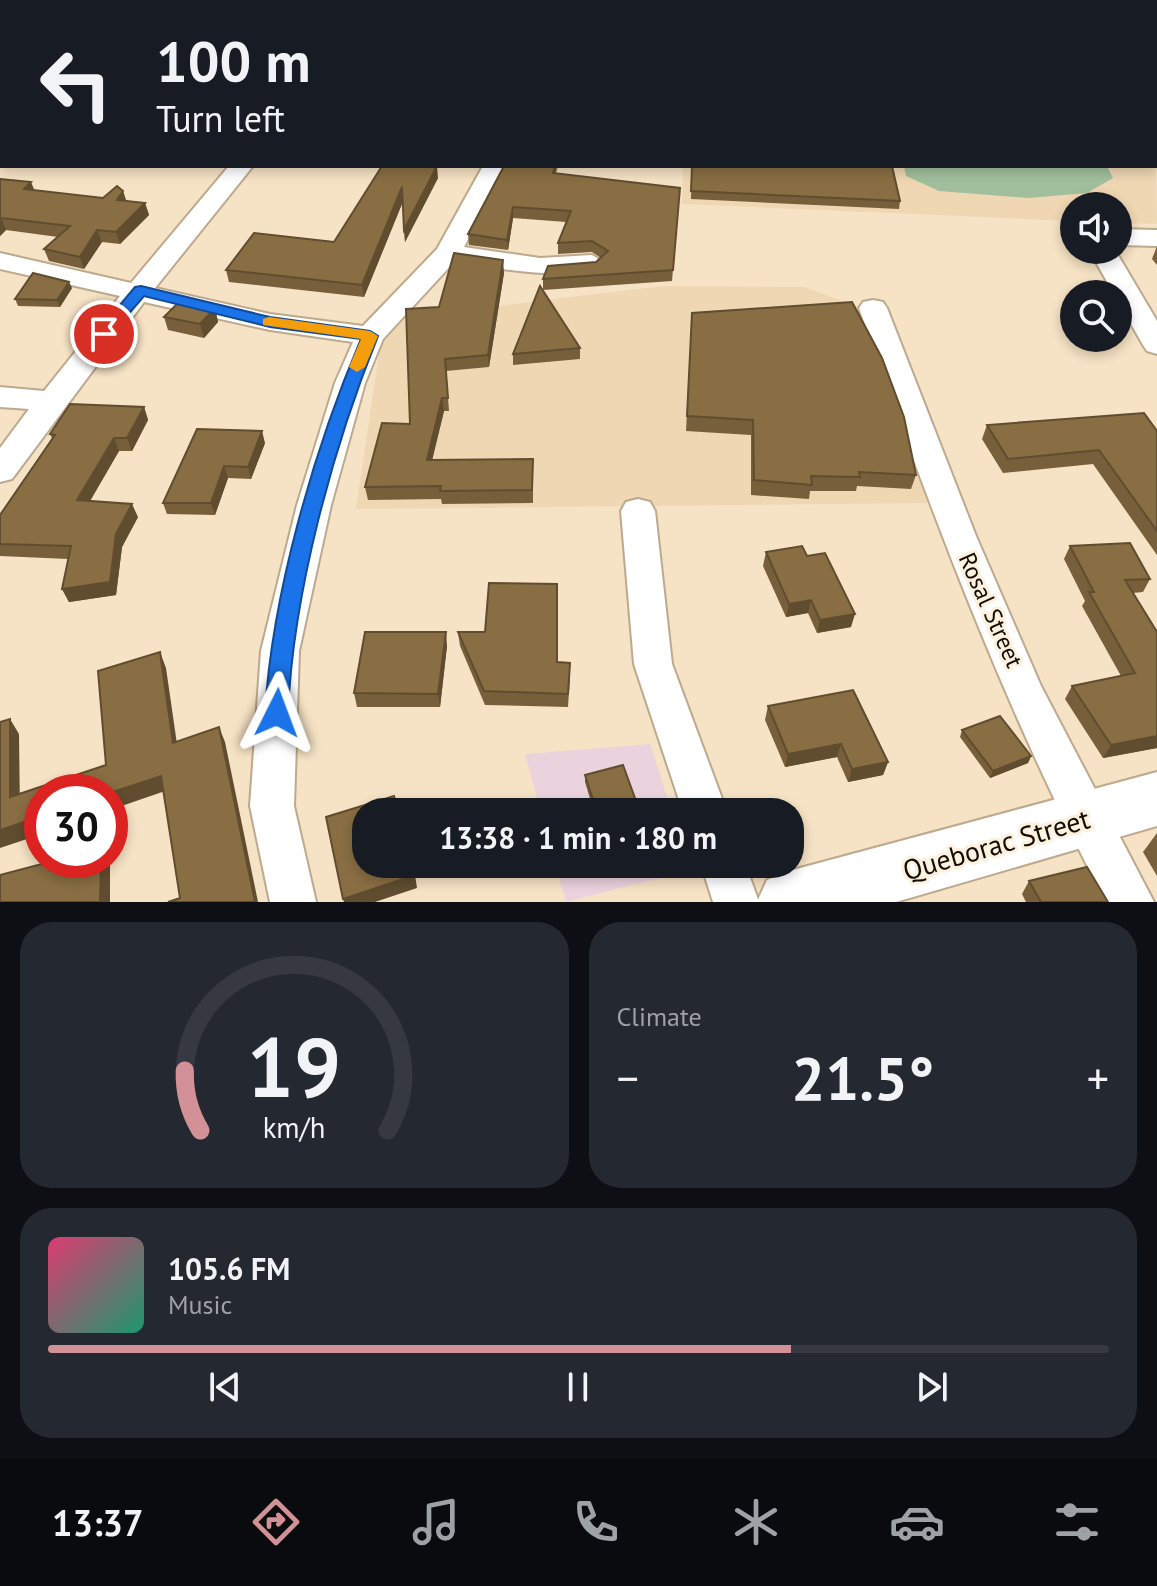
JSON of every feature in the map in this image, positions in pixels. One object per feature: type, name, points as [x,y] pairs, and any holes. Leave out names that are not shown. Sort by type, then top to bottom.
[{"type":"street","points":[[0,471],[51,401],[239,168]]},
{"type":"street","points":[[293,902],[272,806],[280,651],[319,490],[350,383],[370,336],[448,253],[494,168]]},
{"type":"street","points":[[1132,237],[1157,238]]},
{"type":"street","points":[[448,253],[540,266],[592,263]]},
{"type":"street","points":[[0,261],[270,322],[370,336]]},
{"type":"street","points":[[1110,264],[1157,345]]},
{"type":"street","name":"Rosal Street","points":[[873,308],[949,514],[1083,818],[1131,902]]},
{"type":"street","points":[[0,397],[51,401]]},
{"type":"street","points":[[638,511],[653,664],[700,798]]},
{"type":"street","name":"Queborac Street","points":[[789,902],[1157,799]]},
{"type":"street","points":[[728,878],[736,902]]},
{"type":"shaded area","points":[[683,168],[1156,168],[1157,224],[1132,223],[1132,192],[1060,192],[1060,220],[682,204]]},
{"type":"shaded area","points":[[662,286],[804,287],[861,308],[930,503],[356,509],[384,320]]},
{"type":"shaded area","points":[[650,744],[667,798],[537,798],[525,754]]},
{"type":"shaded area","points":[[559,878],[660,878],[566,902]]},
{"type":"green space","points":[[904,168],[1108,168],[1113,178],[1089,192],[1060,192],[1060,195],[1029,198],[939,191],[906,176]]},
{"type":"building","points":[[381,168],[436,168],[404,230],[402,187],[362,285],[226,270],[254,233],[334,242]]},
{"type":"building","points":[[503,168],[554,168],[553,173],[680,188],[673,270],[543,279],[548,266],[596,262],[608,251],[592,241],[558,243],[571,211],[513,207],[507,240],[468,234]]},
{"type":"building","points":[[692,168],[892,168],[900,201],[691,191]]},
{"type":"building","points":[[0,179],[31,182],[24,189],[103,198],[117,186],[123,191],[117,200],[145,203],[116,232],[97,230],[80,257],[44,249],[70,226],[0,219]]},
{"type":"building","points":[[454,253],[503,260],[488,355],[445,359],[448,398],[442,398],[427,460],[533,459],[532,490],[440,491],[441,486],[365,487],[382,423],[410,424],[406,309],[439,307]]},
{"type":"building","points":[[33,273],[69,282],[57,300],[15,299]]},
{"type":"building","points":[[540,286],[580,348],[513,354]]},
{"type":"building","points":[[180,301],[215,308],[200,324],[164,317]]},
{"type":"building","points":[[852,302],[882,358],[904,417],[916,475],[859,472],[860,477],[811,476],[812,485],[754,480],[753,420],[687,416],[692,313]]},
{"type":"building","points":[[70,404],[144,407],[127,438],[114,438],[77,500],[132,504],[116,534],[110,582],[62,589],[71,546],[0,544],[0,515],[55,435],[50,434]]},
{"type":"building","points":[[1144,413],[1157,431],[1157,531],[1099,450],[1008,459],[987,425]]},
{"type":"building","points":[[197,429],[262,431],[248,467],[224,466],[211,503],[163,503]]},
{"type":"building","points":[[1130,543],[1150,579],[1125,580],[1157,632],[1157,736],[1111,745],[1072,686],[1135,673],[1089,592],[1094,592],[1070,546]]},
{"type":"building","points":[[802,546],[807,556],[825,553],[855,614],[820,620],[811,600],[789,604],[766,552]]},
{"type":"building","points":[[489,583],[557,584],[557,662],[570,663],[568,694],[484,691],[458,632],[485,632]]},
{"type":"building","points":[[365,632],[446,632],[438,694],[354,693]]},
{"type":"building","points":[[160,652],[173,743],[219,727],[255,902],[168,902],[180,898],[161,776],[128,787],[128,774],[79,774],[106,765],[98,671]]},
{"type":"building","points":[[853,690],[888,762],[852,769],[841,744],[788,754],[768,706]]},
{"type":"building","points":[[1000,716],[1031,756],[993,771],[962,730]]},
{"type":"building","points":[[10,719],[10,797],[24,792],[24,822],[0,830],[0,722]]},
{"type":"building","points":[[623,765],[635,798],[592,798],[585,775]]},
{"type":"building","points":[[352,809],[352,878],[406,878],[343,899],[326,817]]},
{"type":"building","points":[[1087,867],[1108,902],[1041,902],[1029,881]]},
{"type":"building","points":[[24,869],[24,878],[101,878],[100,902],[0,902],[0,875]]},
{"type":"slow traffic","points":[[269,322],[370,336],[357,367]]},
{"type":"route","points":[[104,334],[141,291],[270,322],[370,336],[350,383],[314,505],[280,651],[277,713]]}]
